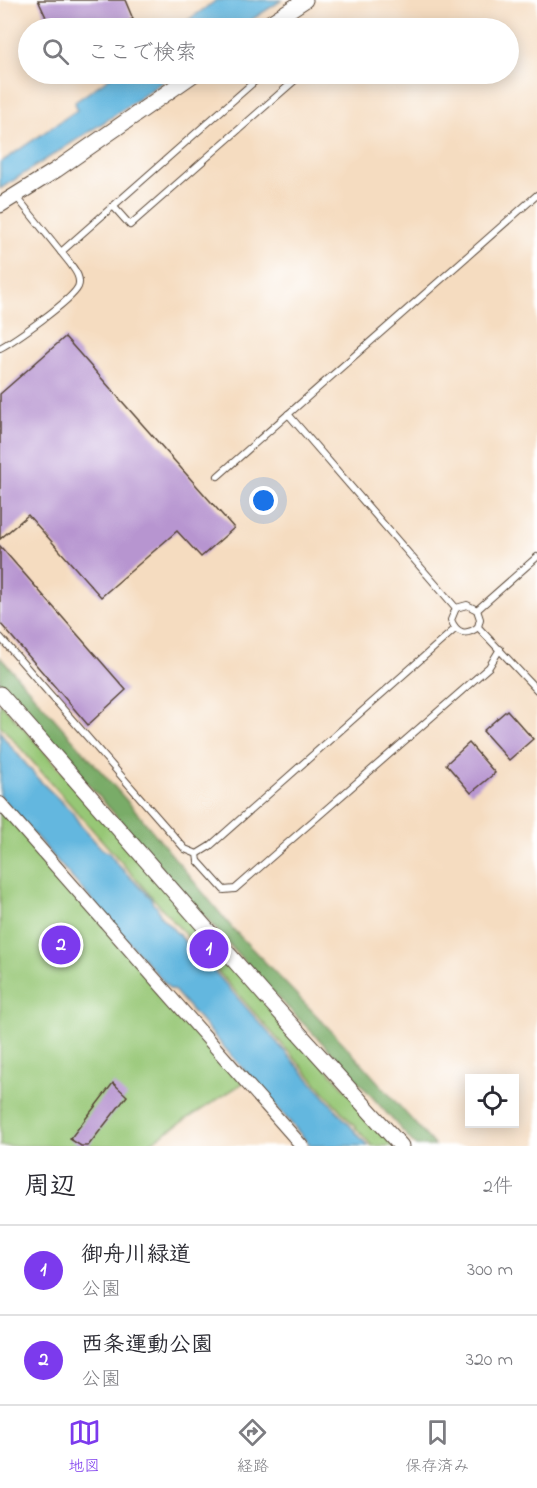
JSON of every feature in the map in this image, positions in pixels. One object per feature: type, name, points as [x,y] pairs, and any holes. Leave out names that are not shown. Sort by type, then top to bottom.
[{"type":"street","points":[[277,18],[305,0]]},
{"type":"street","points":[[0,205],[180,84]]},
{"type":"street","points":[[0,694],[268,999],[401,1146]]},
{"type":"street","points":[[0,803],[302,1146]]},
{"type":"lane","points":[[61,252],[252,84]]},
{"type":"lane","points":[[113,206],[130,225],[291,84]]},
{"type":"lane","points":[[218,476],[537,195]]},
{"type":"lane","points":[[0,348],[20,337],[70,297],[78,288],[79,280],[75,270],[15,196]]},
{"type":"lane","points":[[288,414],[456,608]]},
{"type":"lane","points":[[477,610],[537,557]]},
{"type":"lane","points":[[467,605],[477,610],[480,619],[478,627],[470,633],[461,633],[454,629],[451,620],[456,608],[467,605]]},
{"type":"lane","points":[[478,627],[537,690]]},
{"type":"lane","points":[[198,854],[210,846],[454,629]]},
{"type":"lane","points":[[0,637],[185,849],[198,854]]},
{"type":"lane","points":[[198,854],[198,861],[224,890],[235,889],[489,667],[500,649]]},
{"type":"green space","points":[[0,657],[135,810],[233,929],[344,1044],[435,1146],[416,1146],[341,1062],[257,976],[0,684]]},
{"type":"green space","points":[[0,702],[396,1146],[372,1146],[0,725]]},
{"type":"green space","points":[[0,808],[243,1083],[145,1146],[0,1146]]},
{"type":"water","points":[[217,0],[282,0],[254,18],[191,18]]},
{"type":"water","points":[[101,84],[160,84],[0,189],[0,163],[77,110],[75,102]]},
{"type":"water","points":[[0,730],[40,781],[72,812],[81,826],[102,849],[109,853],[151,898],[161,917],[183,939],[193,954],[195,952],[200,955],[368,1146],[311,1146],[173,989],[170,989],[0,796]]},
{"type":"building","points":[[38,0],[125,0],[133,18],[46,18]]},
{"type":"building","points":[[65,337],[234,528],[201,557],[177,531],[101,597],[28,515],[0,539],[0,394]]},
{"type":"building","points":[[0,546],[126,690],[88,725],[0,623]]},
{"type":"building","points":[[507,710],[533,739],[509,760],[483,731]]},
{"type":"building","points":[[469,743],[495,773],[471,793],[446,764]]},
{"type":"building","points":[[113,1083],[127,1096],[88,1146],[81,1146],[70,1139]]},
{"type":"place","name":"西条運動公園","points":[[61,945]]},
{"type":"place","name":"御舟川緑道","points":[[209,949]]}]
